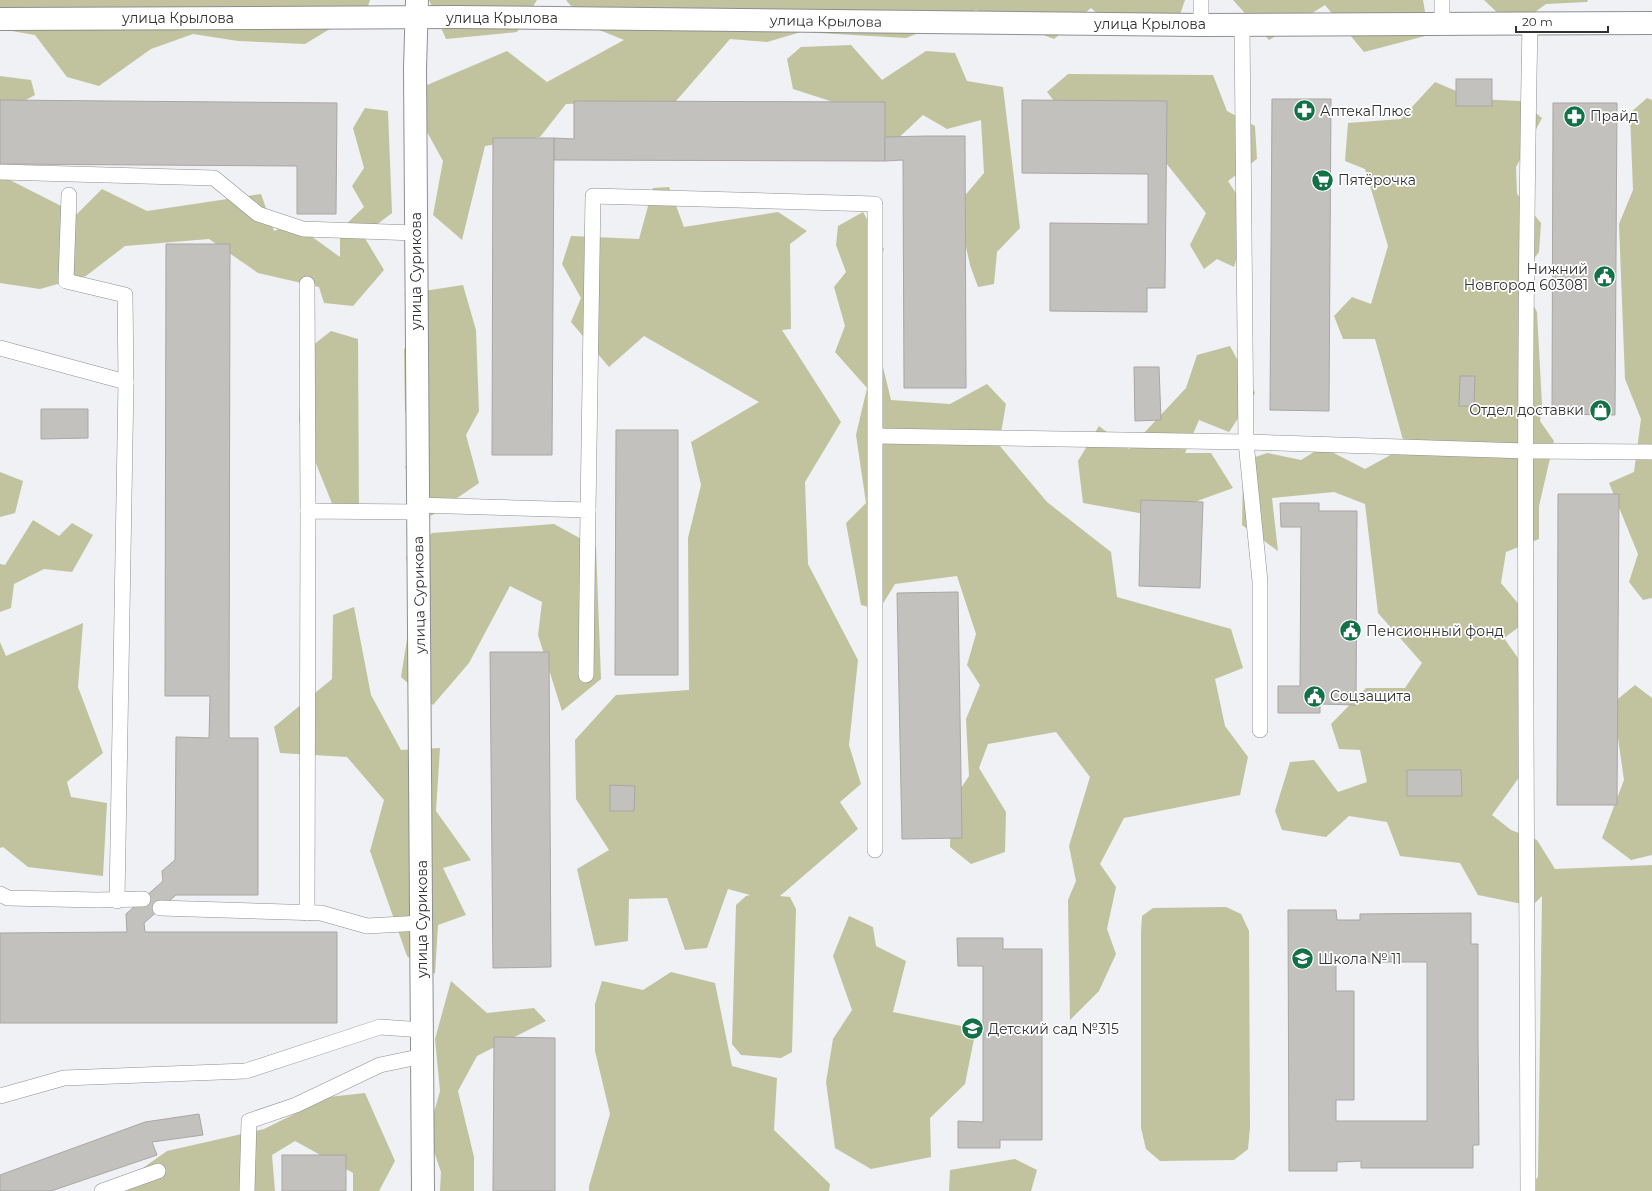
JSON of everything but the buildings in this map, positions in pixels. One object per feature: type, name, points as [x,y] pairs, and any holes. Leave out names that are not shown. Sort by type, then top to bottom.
[{"type":"street","name":"улица Крылова","points":[[0,19],[417,9],[1202,25],[1652,23]]},
{"type":"street","name":"улица Сурикова","points":[[417,9],[415,69],[423,1191]]},
{"type":"lane","points":[[1201,0],[1202,25]]},
{"type":"lane","points":[[1442,0],[1442,25]]},
{"type":"lane","points":[[1528,1191],[1528,881],[1525,772],[1530,24]]},
{"type":"lane","points":[[1242,25],[1246,442],[1260,581],[1260,730]]},
{"type":"lane","points":[[0,172],[214,178],[258,214],[303,229],[416,233]]},
{"type":"lane","points":[[69,196],[66,281],[125,295],[126,382],[117,901]]},
{"type":"lane","points":[[586,675],[593,196],[876,204],[875,850]]},
{"type":"lane","points":[[307,284],[307,913]]},
{"type":"lane","points":[[0,348],[126,382]]},
{"type":"lane","points":[[876,436],[1246,442],[1526,451],[1652,452]]},
{"type":"lane","points":[[308,511],[418,509],[588,510]]},
{"type":"lane","points":[[0,894],[8,898],[117,901],[143,899]]},
{"type":"lane","points":[[160,908],[321,913],[367,926],[422,923]]},
{"type":"lane","points":[[0,1096],[64,1078],[246,1071],[380,1027],[423,1030]]},
{"type":"lane","points":[[247,1191],[249,1121],[296,1105],[380,1065],[423,1056]]},
{"type":"lane","points":[[102,1191],[158,1171]]},
{"type":"green space","points":[[0,0],[370,0],[368,6],[305,44],[238,41],[193,34],[151,49],[99,86],[67,77],[35,35],[0,29]]},
{"type":"green space","points":[[429,0],[537,0],[517,32],[446,39]]},
{"type":"green space","points":[[566,0],[1185,0],[1173,35],[1121,34],[1091,8],[1054,39],[976,10],[906,38],[801,32],[767,42],[730,39],[676,101],[566,104],[540,137],[485,146],[462,240],[433,215],[443,161],[406,94],[507,51],[547,82],[624,40],[587,25]]},
{"type":"green space","points":[[1233,0],[1423,0],[1429,35],[1364,52],[1325,5],[1269,40]]},
{"type":"green space","points":[[1484,0],[1588,0],[1587,2],[1546,4],[1524,20],[1502,17]]},
{"type":"green space","points":[[851,45],[882,80],[926,51],[955,53],[967,81],[1003,87],[1020,228],[997,252],[994,284],[978,287],[970,265],[957,205],[984,173],[981,120],[947,129],[923,115],[893,143],[855,109],[793,89],[787,59],[801,47]]},
{"type":"green space","points":[[1068,74],[1213,75],[1227,111],[1255,126],[1257,159],[1228,181],[1250,215],[1234,267],[1217,259],[1204,269],[1190,245],[1206,213],[1166,163],[1059,107],[1047,92]]},
{"type":"green space","points":[[0,76],[31,80],[35,95],[0,114]]},
{"type":"green space","points":[[1435,82],[1475,99],[1520,101],[1542,118],[1516,167],[1517,194],[1541,223],[1539,252],[1519,278],[1537,312],[1542,405],[1540,421],[1554,441],[1539,506],[1539,539],[1506,552],[1501,583],[1521,607],[1519,627],[1504,638],[1520,661],[1520,776],[1492,815],[1511,830],[1537,840],[1555,869],[1652,865],[1652,1191],[1525,1191],[1538,1177],[1542,896],[1532,906],[1478,895],[1460,863],[1400,856],[1387,822],[1349,816],[1326,837],[1282,830],[1275,811],[1290,762],[1314,760],[1338,792],[1367,782],[1360,750],[1339,749],[1331,724],[1366,688],[1405,688],[1422,663],[1378,613],[1365,504],[1334,492],[1272,498],[1278,551],[1242,525],[1243,479],[1241,462],[1267,453],[1301,460],[1322,447],[1365,469],[1405,447],[1375,339],[1343,339],[1334,316],[1352,297],[1371,304],[1388,246],[1365,169],[1345,161],[1348,123],[1401,119]]},
{"type":"green space","points":[[1647,98],[1652,100],[1652,598],[1643,600],[1629,582],[1638,554],[1609,483],[1634,472],[1641,419],[1625,379],[1619,224],[1633,190],[1630,113]]},
{"type":"green space","points":[[365,108],[388,111],[392,213],[363,235],[384,270],[353,306],[324,303],[319,287],[258,273],[209,239],[125,246],[86,276],[40,289],[0,283],[0,175],[77,214],[102,189],[147,211],[261,194],[274,231],[293,223],[340,257],[340,230],[364,207],[352,186],[364,168],[353,128]]},
{"type":"green space","points":[[669,187],[684,227],[778,212],[807,231],[790,244],[791,329],[782,330],[841,422],[805,482],[808,564],[858,660],[849,745],[861,784],[840,802],[858,829],[780,896],[790,897],[796,909],[792,1052],[781,1058],[741,1055],[732,1044],[736,905],[746,896],[750,895],[728,889],[707,948],[685,950],[667,898],[629,899],[628,941],[595,946],[577,869],[609,850],[576,799],[575,740],[616,695],[689,690],[688,538],[701,485],[691,442],[759,402],[644,336],[609,367],[571,322],[581,298],[562,264],[571,236],[639,239],[653,188]]},
{"type":"green space","points":[[863,212],[884,249],[868,305],[891,400],[950,404],[987,384],[1006,404],[999,445],[1047,502],[1111,552],[1117,597],[1231,629],[1243,668],[1215,679],[1225,726],[1248,757],[1240,795],[1124,818],[1100,864],[1116,887],[1107,929],[1116,954],[1099,991],[1070,1020],[1068,900],[1076,881],[1069,846],[1090,777],[1056,732],[988,744],[979,768],[1006,812],[1005,852],[971,864],[950,847],[951,803],[969,776],[966,719],[980,685],[967,665],[976,634],[957,576],[895,584],[879,610],[861,605],[846,523],[866,503],[856,435],[867,388],[835,352],[845,326],[834,287],[846,272],[836,245],[838,226]]},
{"type":"green space","points":[[463,285],[476,330],[479,411],[466,435],[479,483],[431,516],[405,467],[430,444],[405,411],[404,349],[426,323],[404,294]]},
{"type":"green space","points":[[331,331],[358,339],[359,514],[337,516],[299,421],[303,353]]},
{"type":"green space","points":[[1230,346],[1255,393],[1229,432],[1199,420],[1185,453],[1211,453],[1233,488],[1156,516],[1083,503],[1078,461],[1099,426],[1129,449],[1186,388],[1197,355]]},
{"type":"green space","points":[[0,472],[23,481],[15,513],[0,517]]},
{"type":"green space","points":[[33,520],[59,536],[72,523],[93,535],[72,572],[44,569],[14,584],[11,608],[0,612],[0,564],[5,565]]},
{"type":"green space","points":[[554,524],[596,547],[601,679],[562,711],[538,635],[542,602],[510,586],[469,663],[433,705],[401,677],[413,601],[406,557],[432,533]]},
{"type":"green space","points":[[354,607],[371,695],[401,750],[440,748],[436,811],[471,860],[443,868],[466,915],[438,925],[435,974],[407,956],[370,851],[384,800],[347,757],[280,753],[274,727],[332,679],[333,615]]},
{"type":"green space","points":[[83,623],[78,687],[103,753],[67,782],[71,797],[107,803],[103,876],[28,867],[3,847],[0,848],[0,642],[6,656]]},
{"type":"green space","points":[[1635,685],[1652,698],[1652,855],[1631,860],[1602,838],[1624,780],[1613,703]]},
{"type":"green space","points":[[1226,907],[1241,914],[1249,931],[1250,1127],[1248,1149],[1234,1160],[1160,1161],[1146,1149],[1141,1128],[1142,916],[1153,908]]},
{"type":"green space","points":[[849,916],[873,927],[876,946],[906,961],[893,1012],[976,1029],[965,1084],[930,1118],[931,1157],[871,1169],[835,1148],[826,1082],[833,1039],[852,1010],[833,956]]},
{"type":"green space","points":[[671,972],[715,983],[732,1066],[777,1078],[774,1130],[830,1184],[829,1191],[589,1191],[589,1186],[610,1114],[595,1051],[595,1004],[602,981],[643,990]]},
{"type":"green space","points":[[451,981],[487,1013],[534,1008],[546,1021],[477,1056],[458,1091],[474,1157],[474,1191],[440,1191],[441,1172],[428,1134],[440,1091],[435,1039]]},
{"type":"green space","points":[[365,1093],[395,1161],[379,1191],[353,1191],[353,1173],[295,1141],[272,1155],[275,1191],[110,1191],[167,1151],[264,1129],[329,1097]]},
{"type":"green space","points":[[1015,1159],[1037,1170],[1031,1191],[949,1191],[950,1170]]},
{"type":"place","name":"АптекаПлюс","points":[[1304,111]]},
{"type":"place","name":"Прайд","points":[[1574,116]]},
{"type":"place","name":"Пятёрочка","points":[[1322,180]]},
{"type":"place","name":"Нижний Новгород 603081","points":[[1604,277]]},
{"type":"place","name":"Отдел доставки","points":[[1600,410]]},
{"type":"place","name":"Пенсионный фонд","points":[[1350,631]]},
{"type":"place","name":"Соцзащита","points":[[1314,696]]},
{"type":"place","name":"Школа № 11","points":[[1303,959]]},
{"type":"place","name":"Детский сад №315","points":[[972,1029]]}]
